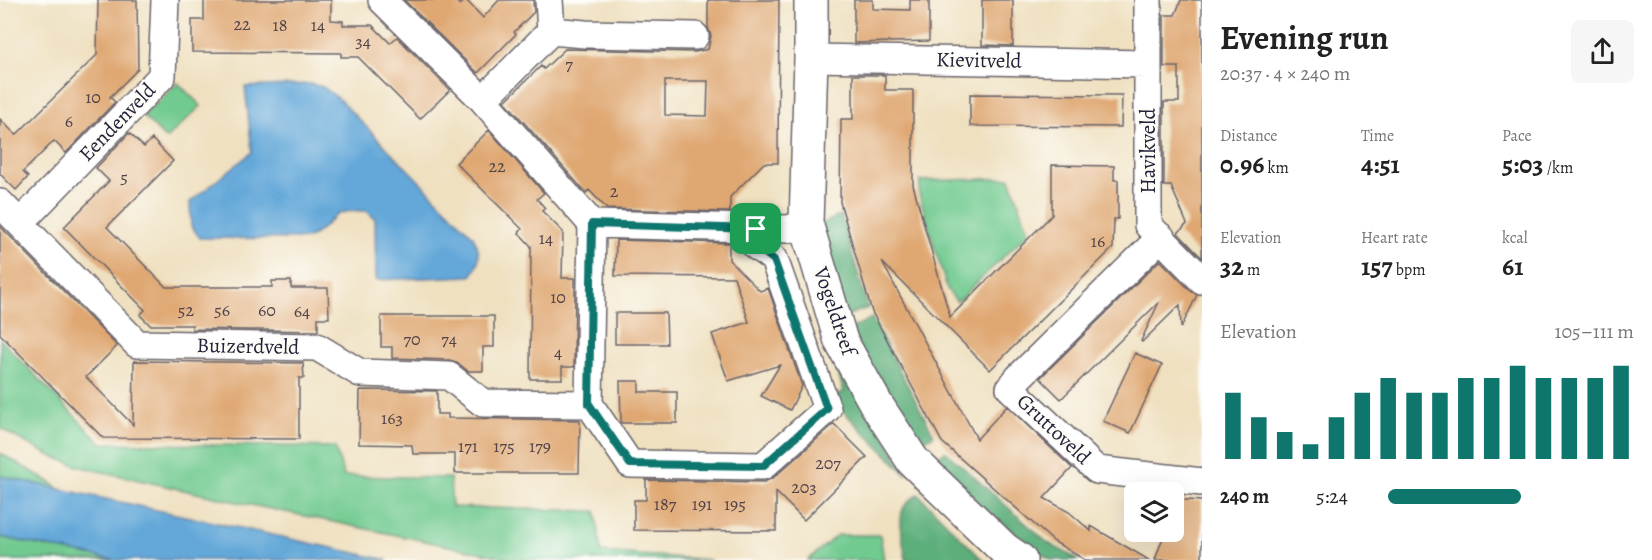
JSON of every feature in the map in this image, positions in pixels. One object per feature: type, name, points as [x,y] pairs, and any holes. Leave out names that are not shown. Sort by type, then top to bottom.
[{"type":"street","name":"Eendenveld","points":[[20,223],[162,76],[165,0]]},
{"type":"street","points":[[382,0],[483,100],[592,224],[589,404],[630,464],[763,466],[827,409],[774,260],[756,246],[756,229]]},
{"type":"street","points":[[483,100],[551,31],[549,0]]},
{"type":"street","name":"Vogeldreef","points":[[811,0],[806,223],[841,341],[876,404],[913,460],[1004,549],[1020,560]]},
{"type":"street","name":"Havikveld","points":[[1148,0],[1149,225],[1202,280]]},
{"type":"street","points":[[551,31],[585,34],[695,36]]},
{"type":"street","name":"Kievitveld","points":[[811,58],[1147,64]]},
{"type":"street","name":"Buizerdveld","points":[[0,203],[137,344],[317,347],[360,373],[449,376],[483,403],[589,404]]},
{"type":"street","points":[[592,224],[789,229],[806,223]]},
{"type":"street","name":"Gruttoveld","points":[[1161,237],[1010,388],[1097,470],[1202,482]]},
{"type":"green space","points":[[178,83],[201,106],[166,139],[143,116]]},
{"type":"green space","points":[[1010,178],[1029,232],[957,302],[947,289],[919,194],[920,181]]},
{"type":"green space","points":[[841,215],[868,308],[840,318],[815,227]]},
{"type":"green space","points":[[872,318],[934,435],[912,447],[846,331]]},
{"type":"green space","points":[[824,331],[907,475],[841,409],[835,396],[844,392]]},
{"type":"green space","points":[[0,339],[101,443],[335,447],[344,476],[450,478],[452,507],[596,511],[601,552],[711,560],[516,560],[81,467],[51,456],[0,427]]},
{"type":"green space","points":[[945,451],[1048,543],[1079,560],[1051,560],[1027,545],[931,464]]},
{"type":"green space","points":[[0,453],[53,484],[60,489],[0,476]]},
{"type":"green space","points":[[918,494],[984,560],[906,560],[902,512],[907,503]]},
{"type":"green space","points":[[837,535],[880,535],[884,560],[808,560]]},
{"type":"green space","points":[[0,537],[114,560],[0,560]]},
{"type":"water","points":[[310,84],[323,87],[339,99],[473,236],[479,257],[471,276],[376,280],[375,219],[367,211],[344,212],[332,218],[323,228],[307,239],[200,238],[191,226],[190,202],[252,152],[245,87]]},
{"type":"water","points":[[0,476],[388,560],[114,560],[0,537]]},
{"type":"building","points":[[98,0],[137,0],[138,69],[110,97],[115,102],[66,153],[54,141],[23,172],[28,177],[16,190],[0,174],[0,119],[16,135],[97,55]]},
{"type":"building","points":[[204,0],[331,0],[331,20],[343,21],[343,25],[372,25],[390,43],[397,37],[450,90],[420,119],[358,57],[341,57],[341,53],[192,52],[192,20],[204,20]]},
{"type":"building","points":[[404,0],[455,0],[460,5],[466,0],[483,18],[499,0],[533,0],[534,12],[478,73]]},
{"type":"building","points":[[708,0],[779,0],[778,163],[764,163],[730,197],[730,212],[607,209],[589,190],[586,193],[505,101],[541,66],[544,69],[565,49],[695,52],[708,49],[711,36],[708,27]],"holes":[[[665,81],[708,81],[707,116],[665,115]]]},
{"type":"building","points":[[854,0],[873,0],[873,9],[910,10],[910,0],[929,0],[929,41],[854,43]]},
{"type":"building","points":[[982,0],[1013,0],[1013,46],[982,45]]},
{"type":"building","points":[[1181,0],[1202,0],[1202,258],[1178,233],[1187,224],[1171,186],[1164,186],[1164,102],[1179,102],[1179,67],[1164,67],[1164,15],[1175,15]]},
{"type":"building","points":[[853,75],[885,75],[885,90],[913,90],[913,185],[950,317],[1052,215],[1052,165],[1114,166],[1114,180],[1118,180],[1118,219],[1114,219],[1113,248],[990,370],[882,262],[977,439],[1007,406],[1072,468],[1044,498],[1069,512],[1091,531],[1091,526],[1149,560],[1085,560],[1053,541],[942,442],[872,312],[840,202],[841,119],[853,119]]},
{"type":"building","points":[[970,94],[1122,95],[1121,127],[970,126]]},
{"type":"building","points":[[489,130],[544,193],[537,199],[545,208],[542,211],[563,232],[562,278],[575,278],[574,367],[562,367],[562,379],[530,379],[531,246],[519,233],[522,229],[456,163]]},
{"type":"building","points":[[129,133],[144,147],[152,139],[173,161],[107,227],[166,287],[272,287],[272,281],[291,281],[291,288],[328,288],[329,318],[318,318],[318,331],[192,329],[192,325],[150,325],[140,315],[145,310],[64,227],[109,181],[96,168]]},
{"type":"building","points":[[0,226],[117,346],[86,377],[133,425],[134,361],[303,363],[304,378],[299,378],[299,439],[103,438],[0,334]]},
{"type":"building","points":[[616,240],[729,243],[729,260],[760,291],[768,288],[802,386],[790,410],[761,396],[780,365],[728,381],[712,334],[749,322],[734,277],[615,276]]},
{"type":"building","points":[[1160,260],[1197,295],[1181,328],[1180,305],[1141,341],[1159,302],[1061,399],[1040,378]]},
{"type":"building","points":[[615,313],[666,313],[667,344],[615,344]]},
{"type":"building","points":[[381,316],[494,316],[494,347],[483,347],[483,371],[468,371],[450,360],[392,358],[392,347],[381,347]]},
{"type":"building","points":[[1135,353],[1162,365],[1130,433],[1103,421]]},
{"type":"building","points":[[620,381],[639,381],[639,392],[677,392],[677,423],[621,423]]},
{"type":"building","points":[[360,390],[437,391],[437,414],[448,414],[448,418],[580,420],[579,473],[455,473],[455,454],[413,454],[412,445],[359,444]]},
{"type":"building","points":[[834,424],[867,457],[804,520],[776,492],[776,531],[634,530],[634,500],[646,500],[646,480],[764,482],[773,478]]},
{"type":"building","points":[[1184,500],[1202,501],[1202,560],[1155,560],[1161,542],[1184,542]]},
{"type":"route","points":[[592,224],[756,229],[756,246],[774,260],[827,409],[763,466],[630,464],[589,404],[592,224]]}]
